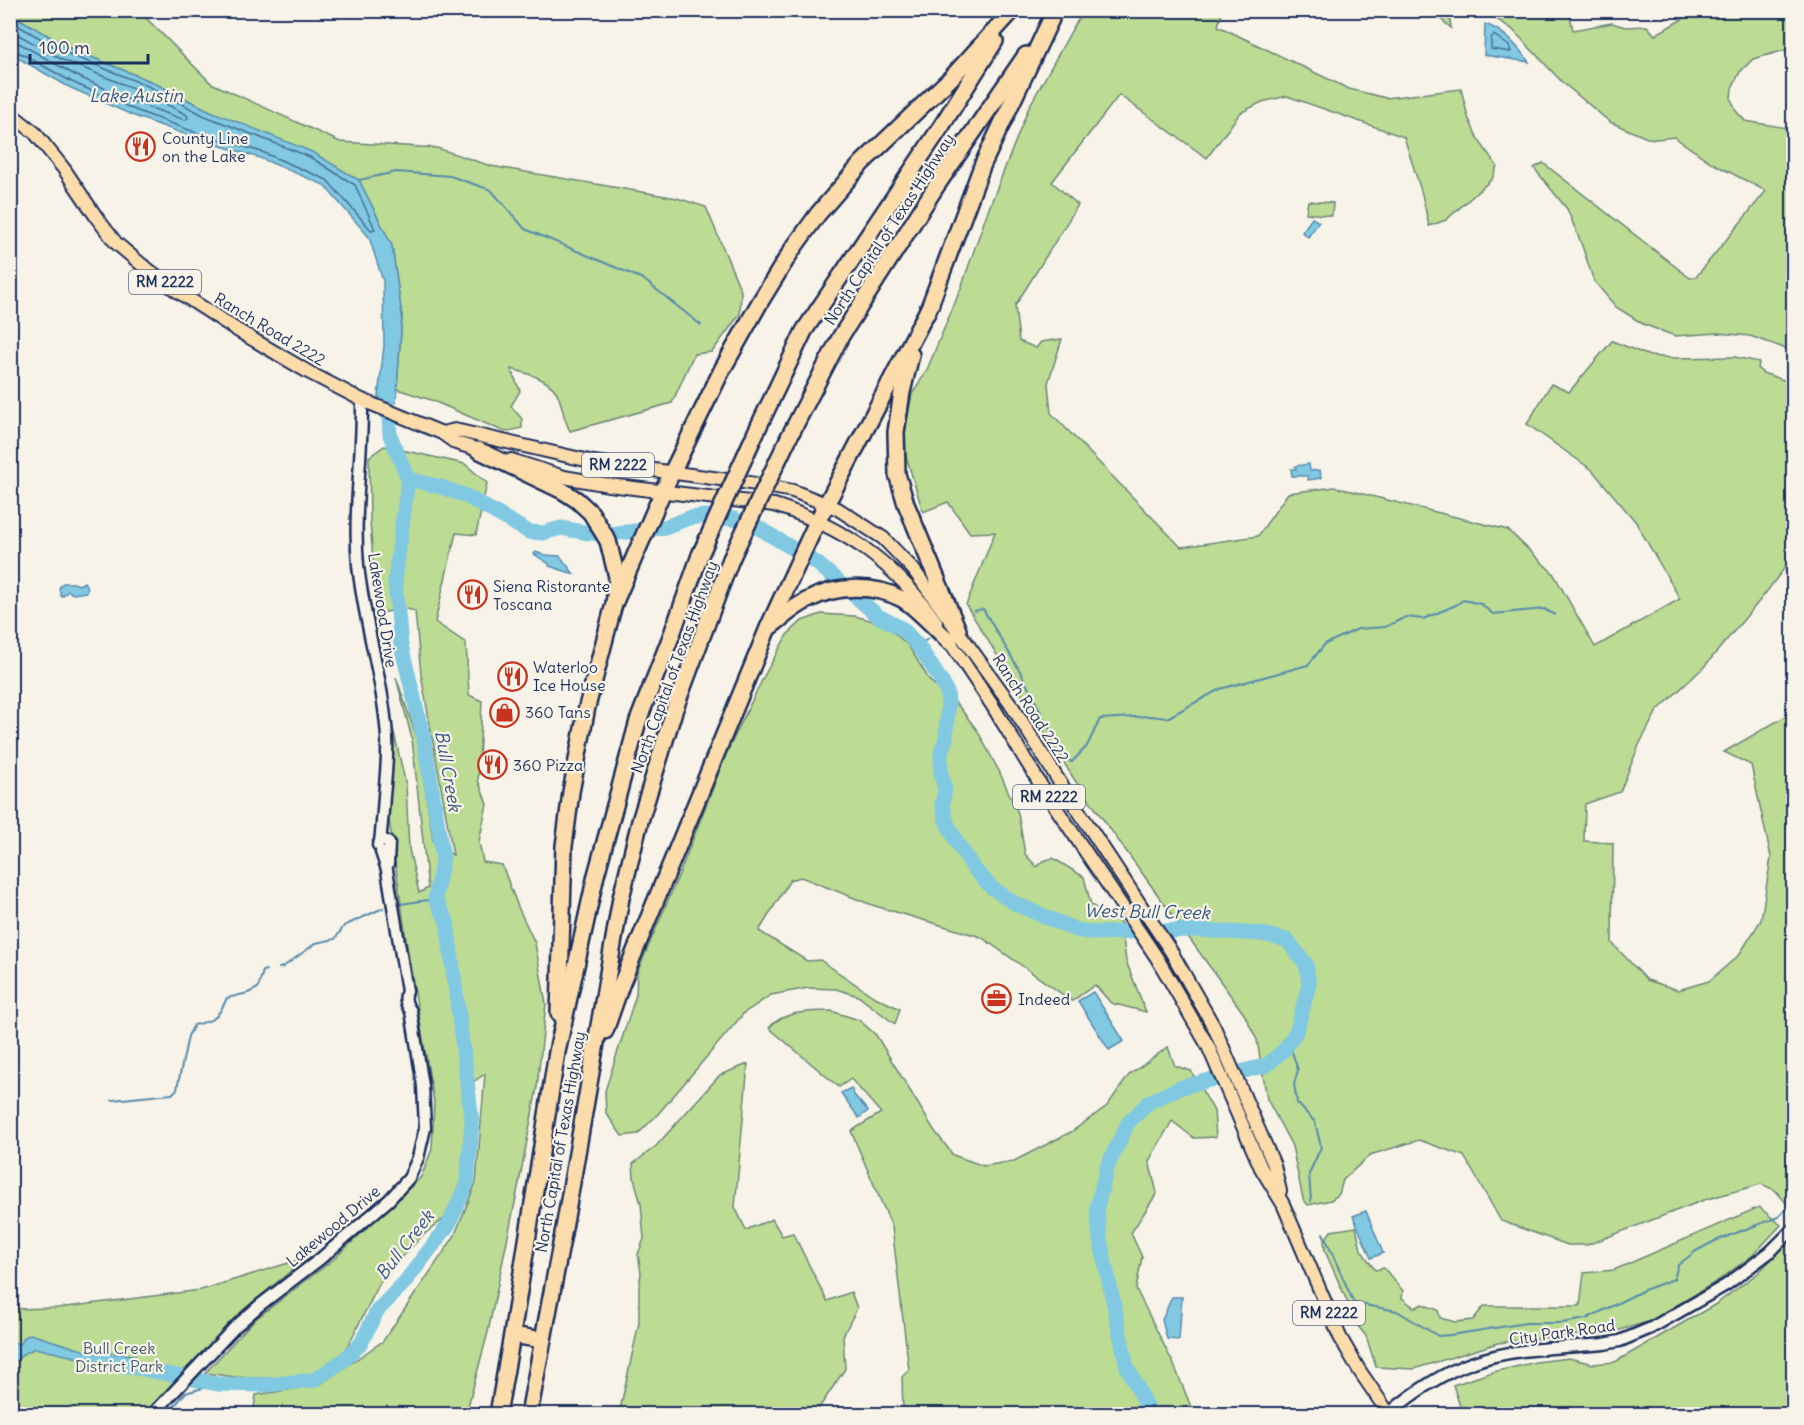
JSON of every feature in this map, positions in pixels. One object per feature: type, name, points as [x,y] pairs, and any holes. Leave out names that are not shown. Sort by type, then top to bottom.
[{"type":"highway","name":"North Capital of Texas Highway","points":[[498,1414],[557,1052],[596,875],[638,722],[700,555],[804,331],[939,130],[1013,10]]},
{"type":"highway","points":[[614,604],[660,498],[722,370],[759,302],[792,250],[818,214],[862,163],[952,77],[1013,10]]},
{"type":"highway","name":"North Capital of Texas Highway","points":[[529,1414],[621,898],[640,821],[674,711],[732,559],[789,437],[841,336],[937,185],[1054,15]]},
{"type":"highway","points":[[954,636],[897,474],[896,432],[902,392],[910,358],[982,166],[1054,15]]},
{"type":"highway","points":[[584,1108],[603,1036],[621,985],[768,628],[827,504],[931,304]]},
{"type":"highway","points":[[478,450],[577,500],[591,513],[608,541],[617,577],[614,604],[587,707],[571,792],[564,846],[557,1052]]},
{"type":"highway","points":[[768,628],[808,600],[822,594],[855,588],[888,593],[904,600],[954,636]]},
{"type":"highway","points":[[512,1335],[543,1340]]},
{"type":"main road","name":"Ranch Road 2222","points":[[10,113],[35,134],[64,169],[116,243],[142,265],[237,330],[310,373],[362,400],[442,433],[456,443],[564,477],[609,485],[660,498],[774,505],[797,512],[817,524]]},
{"type":"main road","name":"Ranch Road 2222","points":[[442,433],[455,430],[594,462],[750,483],[793,492],[827,504],[883,538],[913,568],[1042,787],[1157,958],[1191,1016],[1205,1023],[1215,1044]]},
{"type":"main road","name":"RM 2222","points":[[817,524],[831,527],[894,571],[954,636]]},
{"type":"main road","name":"Ranch Road 2222","points":[[954,636],[1012,706],[1172,953],[1215,1027],[1215,1044]]},
{"type":"main road","points":[[1215,1044],[1245,1109]]},
{"type":"main road","name":"RM 2222","points":[[1245,1109],[1274,1165],[1283,1204]]},
{"type":"main road","name":"RM 2222","points":[[1245,1109],[1261,1168],[1283,1204],[1340,1337],[1388,1414]]},
{"type":"street","name":"Lakewood Drive","points":[[153,1414],[212,1350],[260,1305],[320,1259],[389,1200],[409,1178],[418,1158],[425,1128],[423,1086],[411,1011],[413,1005],[411,995],[407,990],[387,870],[383,825],[387,735],[358,566],[356,534],[362,400]]},
{"type":"street","name":"City Park Road","points":[[1388,1414],[1430,1383],[1472,1363],[1513,1354],[1604,1344],[1620,1341],[1643,1332],[1739,1276],[1770,1252],[1794,1228]]},
{"type":"green space","points":[[11,10],[139,11],[211,83],[340,142],[437,148],[491,166],[677,198],[706,207],[741,291],[740,314],[712,352],[694,354],[672,403],[570,431],[559,398],[552,386],[539,378],[511,369],[520,391],[511,406],[522,419],[522,428],[505,432],[431,400],[397,389],[402,316],[392,246],[359,180],[150,81],[69,48],[11,14]]},
{"type":"green space","points":[[1085,10],[1222,11],[1218,26],[1349,89],[1386,98],[1461,89],[1468,117],[1478,139],[1497,166],[1492,179],[1446,220],[1429,226],[1422,194],[1404,137],[1287,96],[1262,102],[1240,113],[1207,158],[1119,95],[1052,182],[1078,205],[1015,306],[1019,341],[1036,348],[1041,342],[1062,339],[1048,383],[1051,413],[1181,547],[1258,536],[1288,493],[1335,487],[1508,530],[1553,573],[1595,647],[1680,599],[1635,521],[1592,470],[1527,424],[1551,384],[1569,392],[1612,341],[1650,356],[1735,357],[1759,362],[1758,369],[1763,373],[1793,383],[1793,557],[1704,667],[1657,711],[1639,745],[1620,792],[1585,804],[1584,841],[1613,843],[1612,943],[1647,980],[1678,990],[1709,981],[1739,955],[1761,920],[1771,857],[1751,765],[1724,752],[1793,712],[1794,1024],[1787,1032],[1794,1038],[1793,1211],[1775,1190],[1761,1184],[1704,1200],[1587,1245],[1568,1245],[1501,1221],[1464,1156],[1419,1140],[1370,1155],[1343,1180],[1339,1194],[1331,1200],[1308,1205],[1303,1199],[1292,1146],[1267,1099],[1257,1040],[1244,1014],[1074,779],[966,605],[995,532],[970,533],[948,502],[923,512],[906,456],[905,432],[912,394],[926,372],[961,288],[986,216],[1029,107]]},
{"type":"green space","points":[[1431,11],[1449,11],[1451,28]]},
{"type":"green space","points":[[1484,11],[1569,11],[1573,30],[1612,23],[1625,27],[1647,26],[1655,35],[1696,11],[1793,11],[1793,48],[1753,59],[1740,72],[1732,88],[1731,99],[1736,111],[1745,121],[1793,129],[1794,341],[1787,349],[1750,336],[1718,333],[1675,336],[1643,324],[1616,307],[1594,281],[1567,209],[1534,168],[1543,163],[1690,278],[1696,277],[1766,191],[1712,163],[1674,137],[1647,138],[1610,122],[1562,82],[1512,29]]},
{"type":"green space","points":[[1308,201],[1333,203],[1332,216],[1306,213]]},
{"type":"green space","points":[[384,446],[465,464],[487,483],[476,535],[456,533],[435,622],[466,643],[469,695],[482,701],[478,780],[487,804],[479,842],[483,862],[502,865],[535,943],[546,1004],[537,1088],[488,1332],[466,1414],[253,1414],[256,1395],[319,1385],[383,1341],[454,1237],[476,1182],[485,1074],[463,1089],[470,1124],[464,1176],[450,1214],[422,1236],[382,1279],[343,1355],[308,1380],[235,1377],[205,1373],[253,1321],[334,1259],[421,1177],[432,1149],[434,1102],[408,953],[389,819],[392,724],[406,785],[409,849],[419,893],[428,888],[412,739],[396,677],[418,741],[433,841],[453,855],[421,674],[415,611],[403,608],[377,614],[370,521],[369,457]]},
{"type":"green space","points":[[821,614],[855,616],[884,624],[908,645],[930,681],[957,704],[977,730],[999,771],[1018,813],[1025,854],[1037,867],[1043,861],[1053,858],[1084,877],[1091,905],[1121,923],[1126,961],[1146,1012],[1111,1003],[1095,985],[1072,1001],[981,937],[872,905],[801,877],[790,880],[759,931],[807,961],[820,960],[873,996],[900,1009],[895,1024],[858,996],[836,989],[808,988],[771,995],[744,1013],[658,1114],[638,1134],[622,1136],[606,1113],[605,1091],[636,995],[637,973],[727,752],[764,676],[787,635],[802,621]]},
{"type":"green space","points":[[831,1011],[859,1020],[876,1035],[934,1130],[953,1155],[984,1166],[1014,1161],[1071,1132],[1107,1106],[1129,1075],[1168,1047],[1175,1066],[1191,1071],[1214,1111],[1216,1137],[1194,1138],[1172,1121],[1149,1161],[1157,1193],[1131,1233],[1142,1257],[1136,1289],[1174,1365],[1194,1414],[903,1414],[902,1377],[909,1370],[892,1227],[851,1131],[881,1113],[851,1079],[839,1087],[769,1028],[789,1015]]},
{"type":"green space","points":[[748,1064],[735,1207],[746,1230],[772,1219],[782,1236],[793,1233],[827,1301],[851,1292],[857,1308],[843,1336],[845,1369],[815,1414],[619,1414],[639,1323],[641,1273],[638,1254],[644,1239],[641,1204],[633,1164],[656,1146],[720,1075]]},
{"type":"green space","points":[[1759,1207],[1781,1225],[1753,1255],[1719,1280],[1651,1321],[1606,1334],[1559,1336],[1498,1343],[1414,1369],[1376,1367],[1366,1336],[1358,1326],[1325,1251],[1324,1241],[1331,1231],[1356,1227],[1361,1250],[1375,1270],[1384,1268],[1403,1291],[1402,1298],[1415,1308],[1422,1304],[1438,1310],[1440,1318],[1455,1322],[1473,1320],[1484,1306],[1580,1306],[1584,1273],[1614,1270]]},
{"type":"green space","points":[[1793,1237],[1793,1414],[1451,1414],[1460,1406],[1453,1385],[1493,1372],[1536,1362],[1569,1358],[1593,1364],[1615,1362],[1716,1304],[1758,1273]]},
{"type":"green space","name":"Bull Creek District Park","points":[[308,1257],[242,1311],[146,1414],[11,1414],[10,1309],[58,1308],[201,1290]]},
{"type":"water","name":"Lake Austin","points":[[11,14],[69,48],[150,81],[208,110],[312,152],[359,180],[392,246],[402,316],[396,403],[378,397],[384,346],[383,281],[369,237],[324,185],[260,158],[132,115],[69,87],[11,54]]},
{"type":"water","points":[[1485,24],[1505,35],[1529,62],[1484,55]]},
{"type":"water","points":[[1312,218],[1319,222],[1308,237],[1302,232]]},
{"type":"water","points":[[1309,464],[1310,471],[1320,470],[1321,478],[1308,480],[1308,476],[1292,476],[1291,469],[1296,469],[1295,466]]},
{"type":"water","points":[[536,552],[560,556],[574,574],[549,566],[534,554]]},
{"type":"water","points":[[84,582],[88,588],[86,592],[73,594],[68,591],[61,596],[59,588],[63,583],[79,585]]},
{"type":"water","points":[[1093,992],[1124,1041],[1109,1050],[1078,1001]]},
{"type":"water","points":[[851,1088],[868,1111],[859,1118],[841,1093]]},
{"type":"water","points":[[1366,1211],[1383,1253],[1371,1258],[1353,1216]]},
{"type":"water","points":[[1172,1297],[1182,1297],[1179,1340],[1167,1339],[1162,1320]]},
{"type":"water","points":[[30,1334],[89,1352],[135,1355],[136,1371],[35,1348],[23,1354],[11,1366],[11,1342],[21,1344],[23,1338]]},
{"type":"waterway","points":[[359,180],[396,172],[450,176],[491,190],[525,229],[643,279],[701,325]]},
{"type":"waterway","name":"Bull Creek","points":[[116,1364],[218,1384],[267,1385],[314,1380],[344,1360],[361,1343],[377,1311],[405,1282],[449,1224],[467,1183],[472,1121],[447,921],[435,899],[443,857],[424,740],[401,645],[395,581],[408,479],[390,435],[388,400],[390,380]]},
{"type":"waterway","name":"West Bull Creek","points":[[408,479],[466,496],[529,532],[543,533],[561,528],[610,534],[662,528],[689,518],[706,516],[734,519],[759,528],[818,564],[878,616],[903,629],[920,648],[947,692],[946,738],[941,752],[941,774],[945,790],[942,804],[947,823],[975,870],[992,888],[1016,904],[1076,930],[1094,933],[1194,930],[1262,934],[1287,940],[1306,964],[1309,984],[1297,1030],[1285,1049],[1267,1065],[1179,1088],[1149,1102],[1128,1123],[1107,1167],[1097,1207],[1100,1239],[1127,1367],[1151,1414]]},
{"type":"waterway","points":[[974,611],[983,609],[1021,673],[1064,758],[1072,762],[1087,746],[1100,719],[1151,716],[1167,718],[1220,689],[1308,665],[1325,644],[1358,629],[1385,627],[1406,617],[1423,619],[1463,600],[1481,604],[1493,614],[1544,609],[1555,615]]},
{"type":"waterway","points":[[918,645],[928,639]]},
{"type":"waterway","points":[[400,904],[435,899]]},
{"type":"waterway","points":[[279,968],[316,943],[335,939],[344,926],[383,908]]},
{"type":"waterway","points":[[112,1100],[172,1094],[177,1089],[188,1036],[194,1025],[215,1018],[227,998],[258,988],[263,971],[266,970]]},
{"type":"waterway","points":[[1289,1043],[1298,1070],[1294,1084],[1297,1103],[1315,1122],[1321,1147],[1309,1174],[1311,1201]]},
{"type":"waterway","points":[[1323,1233],[1354,1303],[1397,1311],[1438,1336],[1451,1335],[1526,1323],[1562,1323],[1586,1319],[1644,1290],[1674,1279],[1678,1265],[1696,1251],[1715,1241],[1778,1217],[1788,1208],[1794,1194]]},
{"type":"waterway","points":[[168,1414],[185,1393],[218,1384]]},
{"type":"place","name":"County Line on the Lake","points":[[141,147]]},
{"type":"place","name":"Siena Ristorante Toscana","points":[[472,595]]},
{"type":"place","name":"Waterloo Ice House","points":[[512,676]]},
{"type":"place","name":"360 Tans","points":[[504,712]]},
{"type":"place","name":"360 Pizza","points":[[492,765]]},
{"type":"place","name":"Indeed","points":[[997,999]]}]
